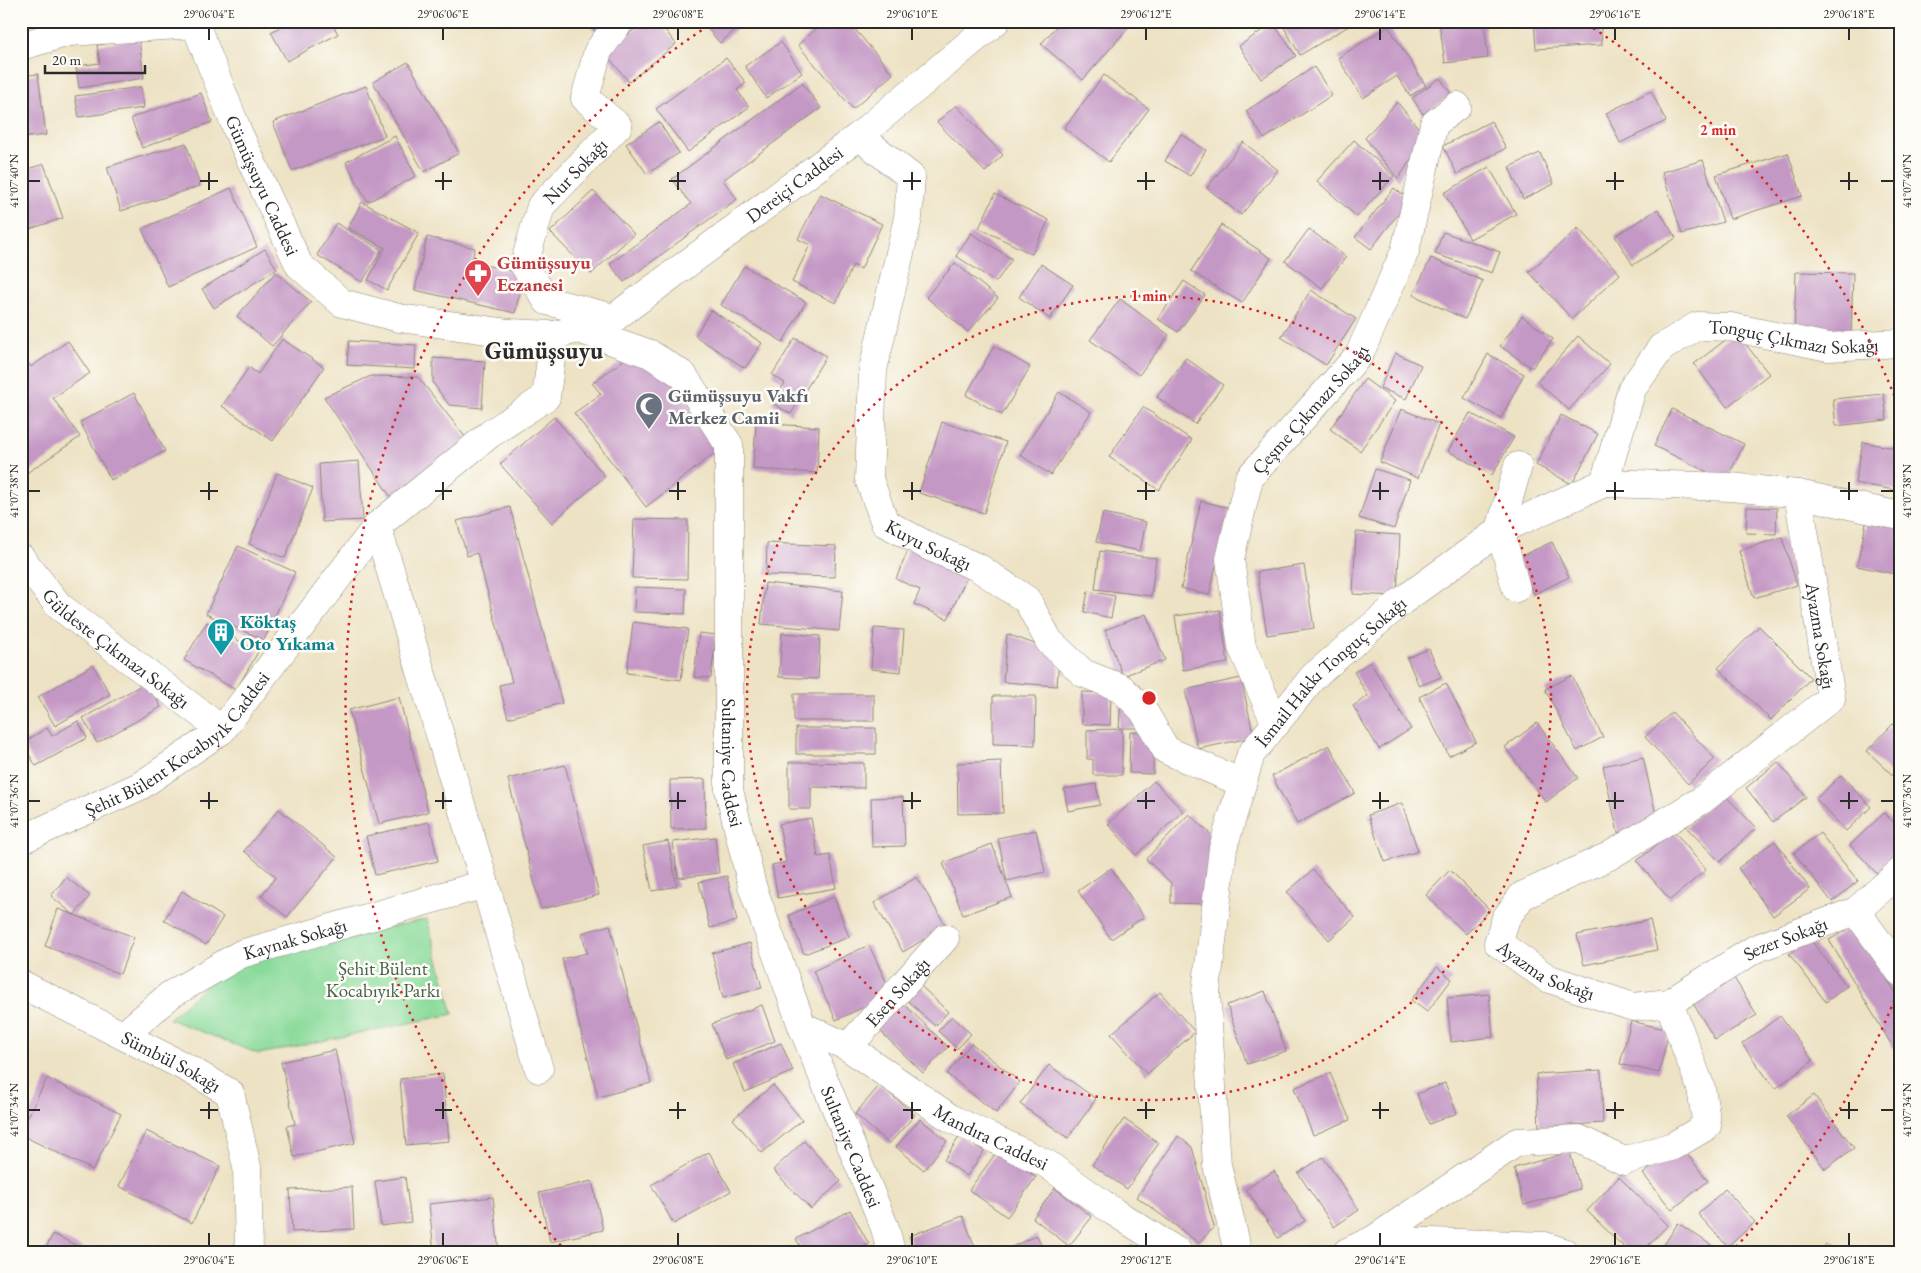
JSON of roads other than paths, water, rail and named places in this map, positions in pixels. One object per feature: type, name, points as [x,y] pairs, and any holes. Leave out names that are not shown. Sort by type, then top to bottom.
[{"type":"street","name":"Nur Sokağı","points":[[614,318],[547,301],[524,265],[541,206],[618,126],[585,98],[598,51],[620,21]]},
{"type":"street","name":"Dereiçi Caddesi","points":[[566,332],[614,318],[859,136],[996,21]]},
{"type":"street","points":[[21,46],[69,32],[194,23]]},
{"type":"street","name":"Gümüşsuyu Caddesi","points":[[194,23],[238,132],[299,265],[342,303],[399,318],[509,333],[566,332]]},
{"type":"street","name":"Çeşme Çıkmazı Sokağı","points":[[1276,724],[1242,647],[1230,560],[1249,478],[1359,355],[1405,250],[1434,124],[1457,106]]},
{"type":"street","name":"Kuyu Sokağı","points":[[859,136],[911,178],[908,218],[873,370],[869,479],[885,523],[930,547],[979,568],[1027,600],[1050,642],[1083,673],[1121,688],[1143,710],[1166,750],[1242,783]]},
{"type":"street","name":"Tonguç Çıkmazı Sokağı","points":[[1604,482],[1632,389],[1660,348],[1697,326],[1731,327],[1828,347],[1900,343]]},
{"type":"street","name":"Şehit Bülent Kocabıyık Caddesi","points":[[21,840],[140,786],[222,730],[377,526],[490,434],[546,397],[566,332]]},
{"type":"street","name":"Sultaniye Caddesi","points":[[566,332],[650,354],[683,376],[729,445],[729,790],[752,886],[802,1026],[885,1228],[891,1252]]},
{"type":"street","points":[[1516,588],[1500,530],[1518,466]]},
{"type":"street","name":"İsmail Hakkı Tonguç Sokağı","points":[[1238,1252],[1217,1165],[1206,992],[1223,848],[1251,754],[1314,677],[1402,601],[1500,530],[1604,482],[1730,487],[1798,494]]},
{"type":"street","points":[[1798,494],[1900,516]]},
{"type":"street","name":"Ayazma Sokağı","points":[[1669,1003],[1633,1007],[1547,978],[1498,943],[1506,918],[1522,896],[1609,856],[1702,800],[1830,698],[1798,494]]},
{"type":"street","points":[[377,526],[539,1069]]},
{"type":"street","name":"Güldeste Çıkmazı Sokağı","points":[[21,558],[59,606],[222,730]]},
{"type":"street","name":"Sezer Sokağı","points":[[1669,1003],[1755,949],[1856,911],[1900,872]]},
{"type":"street","name":"Kaynak Sokağı","points":[[124,1035],[170,995],[241,954],[485,884]]},
{"type":"street","points":[[1856,911],[1900,972]]},
{"type":"street","name":"Esen Sokağı","points":[[848,1047],[945,938]]},
{"type":"street","name":"Sümbül Sokağı","points":[[21,984],[188,1068],[230,1093],[246,1167],[249,1252]]},
{"type":"street","points":[[1347,1252],[1373,1240],[1517,1142],[1579,1139],[1624,1161],[1673,1146],[1706,1126],[1702,1088],[1669,1003]]},
{"type":"street","name":"Mandıra Caddesi","points":[[802,1026],[848,1047],[950,1118],[1047,1164],[1114,1212],[1178,1252]]},
{"type":"street","points":[[1373,1240],[1545,1246],[1564,1252]]},
{"type":"place","name":"Gümüşsuyu Eczanesi","points":[[478,297]]},
{"type":"place","name":"Gümüşsuyu Vakfı Merkez Camii","points":[[649,430]]},
{"type":"place","name":"Köktaş Oto Yıkama","points":[[221,656]]},
{"type":"district","name":"Gümüşsuyu","points":[[544,350]]},
{"type":"park label","name":"Şehit Bülent Kocabıyık Parkı","points":[[383,979]]}]
